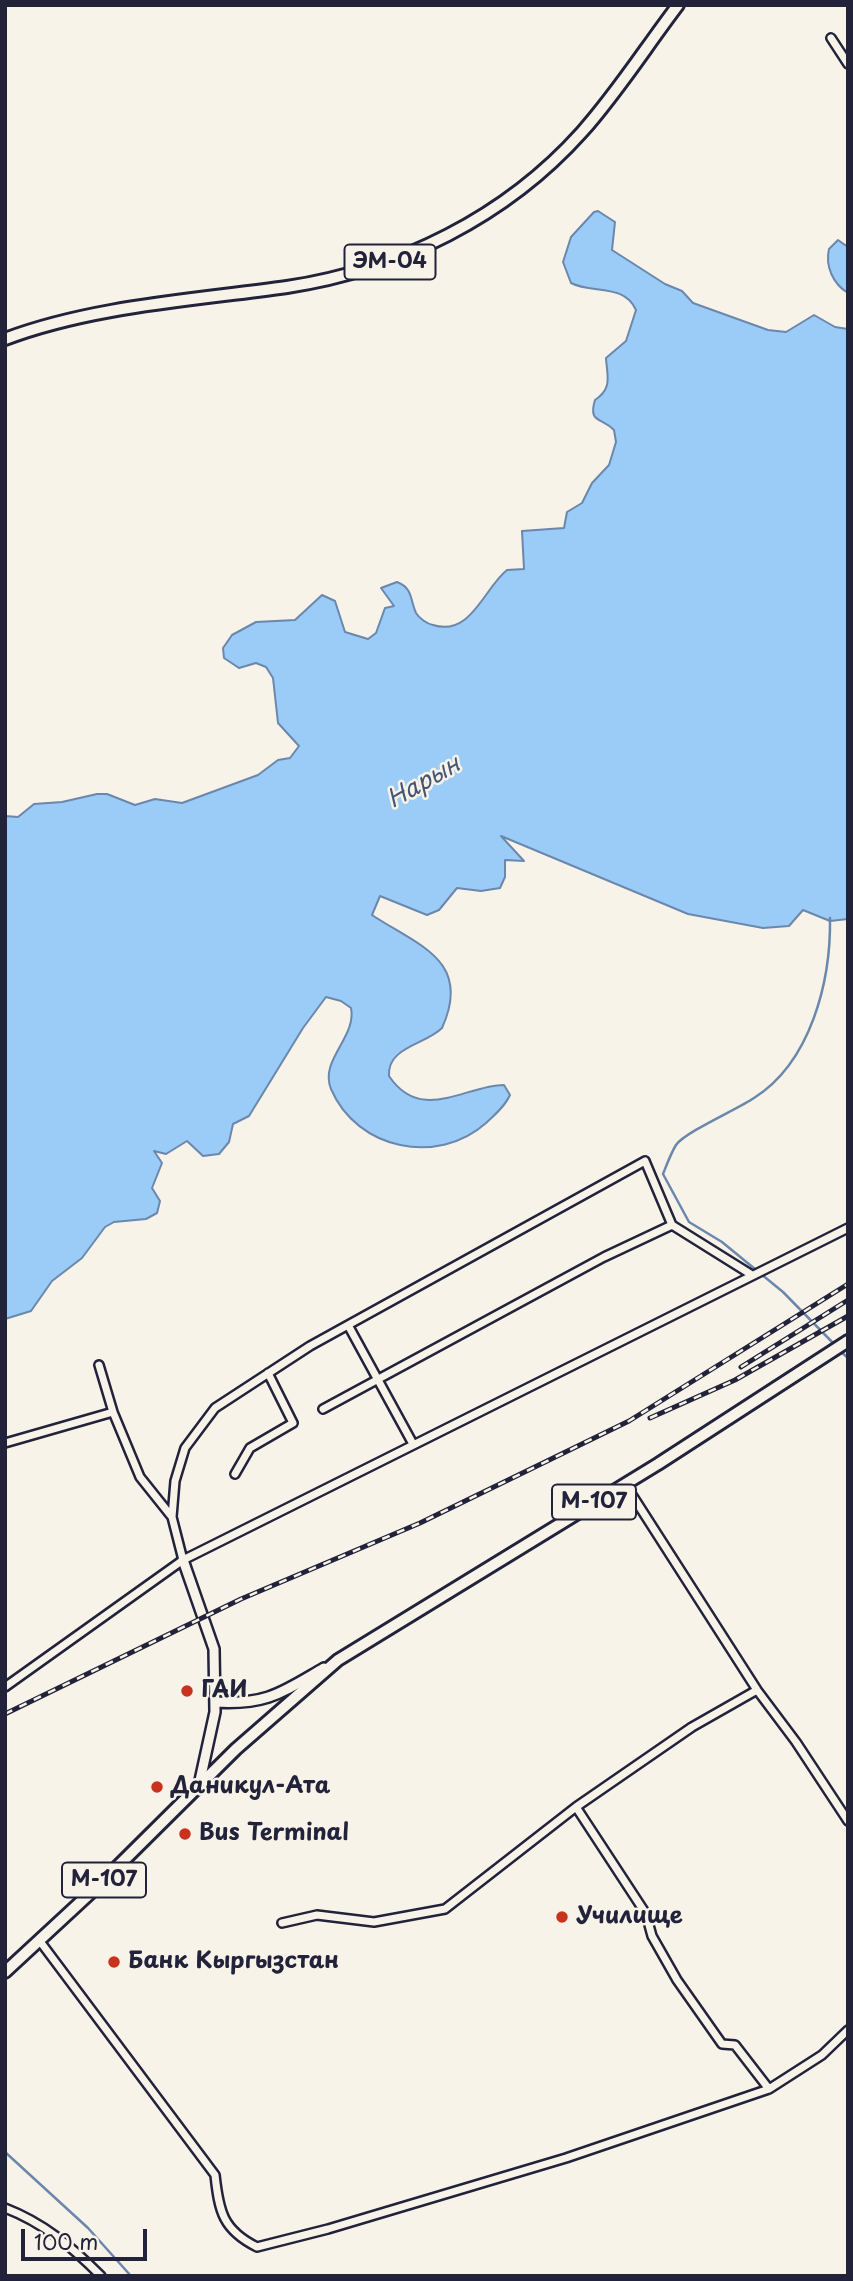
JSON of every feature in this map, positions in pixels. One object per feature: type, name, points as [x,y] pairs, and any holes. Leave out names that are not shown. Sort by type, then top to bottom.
[{"type":"main road","name":"ЭМ-04","points":[[5,339],[114,311],[336,278],[385,264],[432,244],[479,218],[559,156],[583,130],[678,5]]},
{"type":"main road","name":"М-107","points":[[5,1972],[199,1785],[338,1660],[625,1483],[848,1341]]},
{"type":"street","points":[[831,38],[848,64]]},
{"type":"street","points":[[199,1785],[215,1702],[214,1649],[183,1560],[172,1517],[175,1481],[185,1448],[215,1408],[348,1325],[645,1161],[672,1225],[752,1275]]},
{"type":"street","points":[[323,1409],[604,1257],[672,1225]]},
{"type":"street","points":[[5,1686],[183,1560],[848,1228]]},
{"type":"street","points":[[348,1325],[379,1377],[413,1444]]},
{"type":"street","points":[[99,1365],[113,1412],[140,1477],[172,1517]]},
{"type":"street","points":[[235,1474],[250,1448],[293,1423],[268,1373]]},
{"type":"street","points":[[5,1443],[113,1412]]},
{"type":"street","points":[[625,1483],[757,1690],[796,1742],[848,1821]]},
{"type":"street","points":[[215,1702],[247,1704],[274,1697],[338,1660]]},
{"type":"street","points":[[282,1923],[317,1915],[374,1922],[445,1909],[576,1807],[692,1727],[706,1722],[757,1690]]},
{"type":"street","points":[[576,1807],[646,1914],[652,1936],[677,1980],[722,2044],[735,2045],[769,2089]]},
{"type":"street","points":[[39,1940],[215,2175],[218,2207],[235,2236],[257,2247],[328,2230],[566,2158],[769,2089],[822,2055],[848,2031]]},
{"type":"street","points":[[5,2208],[29,2217],[67,2243],[99,2275]]},
{"type":"water","name":"Нарын","points":[[598,211],[615,222],[612,250],[665,284],[682,291],[693,303],[768,330],[786,332],[814,315],[835,327],[848,329],[848,919],[830,921],[803,910],[789,926],[763,928],[688,914],[501,836],[524,861],[505,860],[505,877],[500,888],[481,891],[457,888],[439,910],[427,915],[380,896],[372,915],[436,957],[445,970],[450,986],[450,1005],[442,1028],[400,1053],[390,1066],[389,1076],[402,1090],[415,1098],[429,1100],[504,1085],[510,1095],[496,1114],[467,1136],[445,1144],[423,1147],[400,1145],[379,1138],[359,1126],[343,1110],[331,1089],[329,1078],[334,1058],[349,1029],[351,1008],[341,1001],[326,997],[303,1028],[249,1116],[233,1124],[229,1142],[219,1154],[203,1156],[187,1141],[166,1154],[154,1151],[162,1163],[152,1188],[160,1201],[157,1213],[146,1219],[114,1222],[105,1227],[82,1258],[52,1281],[31,1311],[5,1319],[5,816],[18,817],[34,804],[62,802],[97,794],[107,794],[135,805],[155,799],[182,803],[258,775],[278,760],[290,758],[299,746],[278,723],[273,678],[266,667],[256,663],[239,668],[224,658],[223,648],[232,635],[256,622],[295,620],[322,595],[335,601],[345,632],[368,639],[376,633],[385,608],[394,606],[381,588],[397,582],[408,591],[421,619],[446,627],[467,618],[507,570],[524,569],[522,531],[564,528],[567,512],[582,503],[592,483],[609,465],[616,442],[614,430],[597,419],[593,407],[595,400],[607,386],[606,358],[626,341],[636,310],[631,302],[616,292],[571,283],[563,262],[571,237]]},
{"type":"water","points":[[838,240],[848,247],[848,293],[834,280],[829,268],[829,249]]},
{"type":"waterway","points":[[830,918],[827,968],[821,993],[814,1018],[790,1064],[774,1083],[754,1098],[681,1140],[674,1148],[663,1174],[689,1222],[722,1242],[783,1292],[836,1346]]},
{"type":"waterway","points":[[840,1351],[848,1358]]},
{"type":"waterway","points":[[5,2152],[88,2228],[131,2276]]},
{"type":"railway","points":[[5,1714],[241,1599],[420,1523],[629,1421],[848,1284]]},
{"type":"railway","points":[[741,1367],[848,1300]]},
{"type":"railway","points":[[650,1418],[735,1380],[848,1316]]},
{"type":"place","name":"ГАИ","points":[[187,1691]]},
{"type":"place","name":"Даникул-Ата","points":[[157,1787]]},
{"type":"place","name":"Bus Terminal","points":[[185,1834]]},
{"type":"place","name":"Училище","points":[[562,1917]]},
{"type":"place","name":"Банк Кыргызстан","points":[[114,1962]]}]
